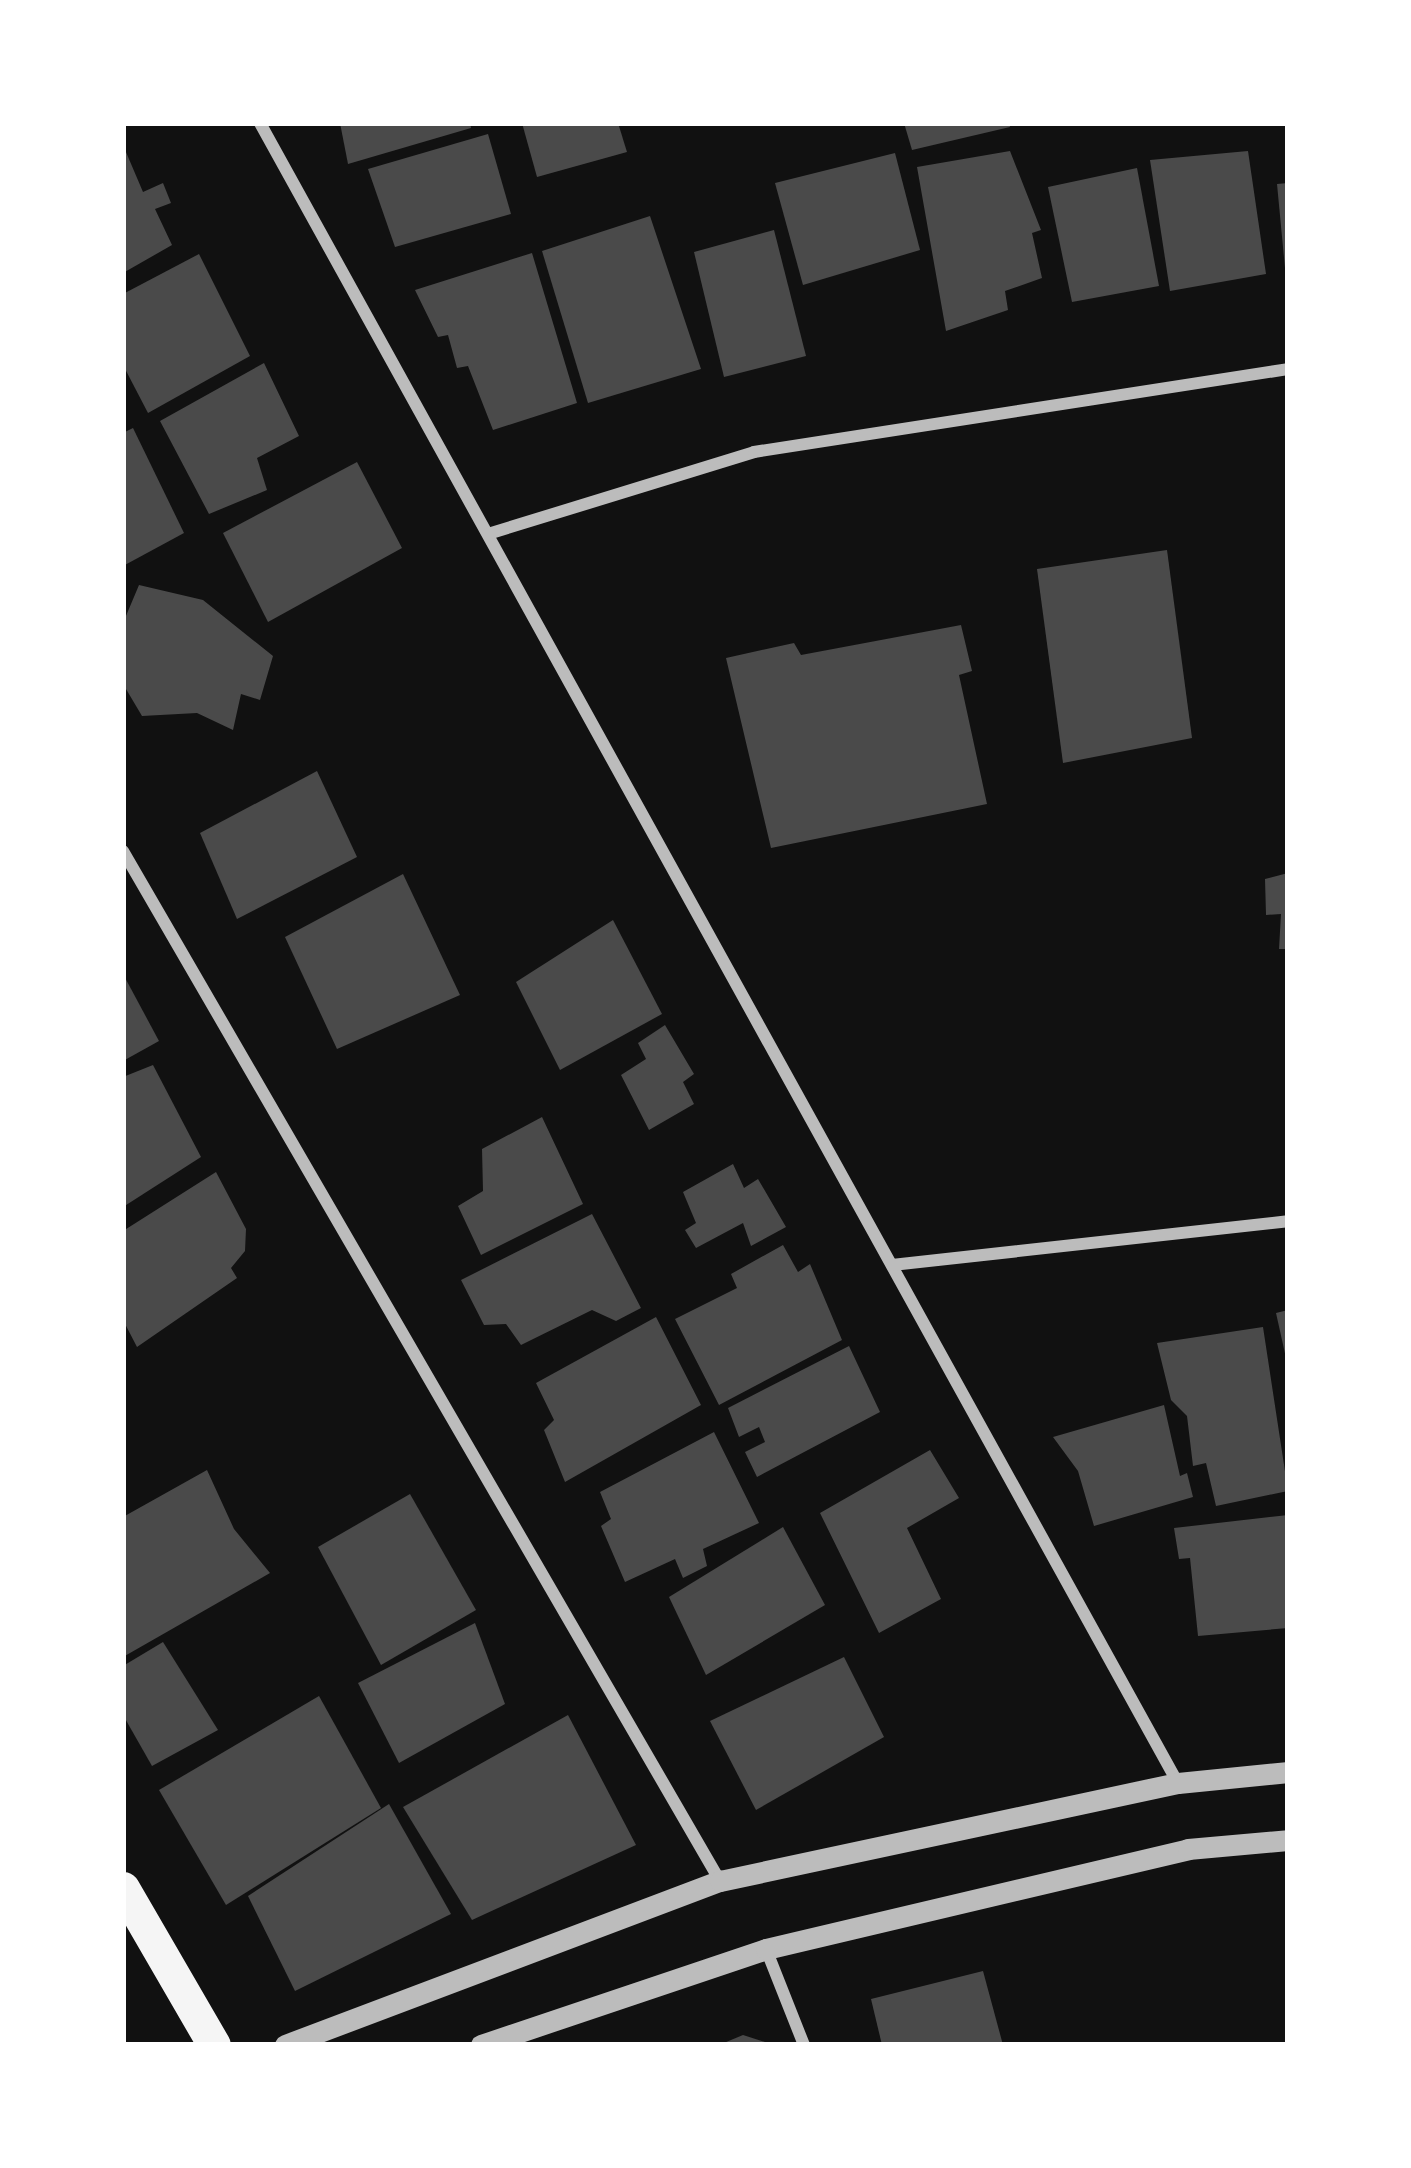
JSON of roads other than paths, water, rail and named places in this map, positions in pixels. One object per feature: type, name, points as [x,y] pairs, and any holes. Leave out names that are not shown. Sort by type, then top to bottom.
[{"type":"highway","points":[[123,1888],[214,2045]]},
{"type":"street","points":[[260,123],[1178,1783]]},
{"type":"street","points":[[488,534],[754,452],[1288,368]]},
{"type":"street","points":[[123,851],[720,1881]]},
{"type":"street","points":[[892,1265],[1288,1221]]},
{"type":"street","points":[[285,2045],[720,1881],[1178,1783],[1288,1772]]},
{"type":"street","points":[[481,2045],[766,1949],[1188,1849],[1288,1840]]},
{"type":"street","points":[[766,1949],[804,2045]]}]
